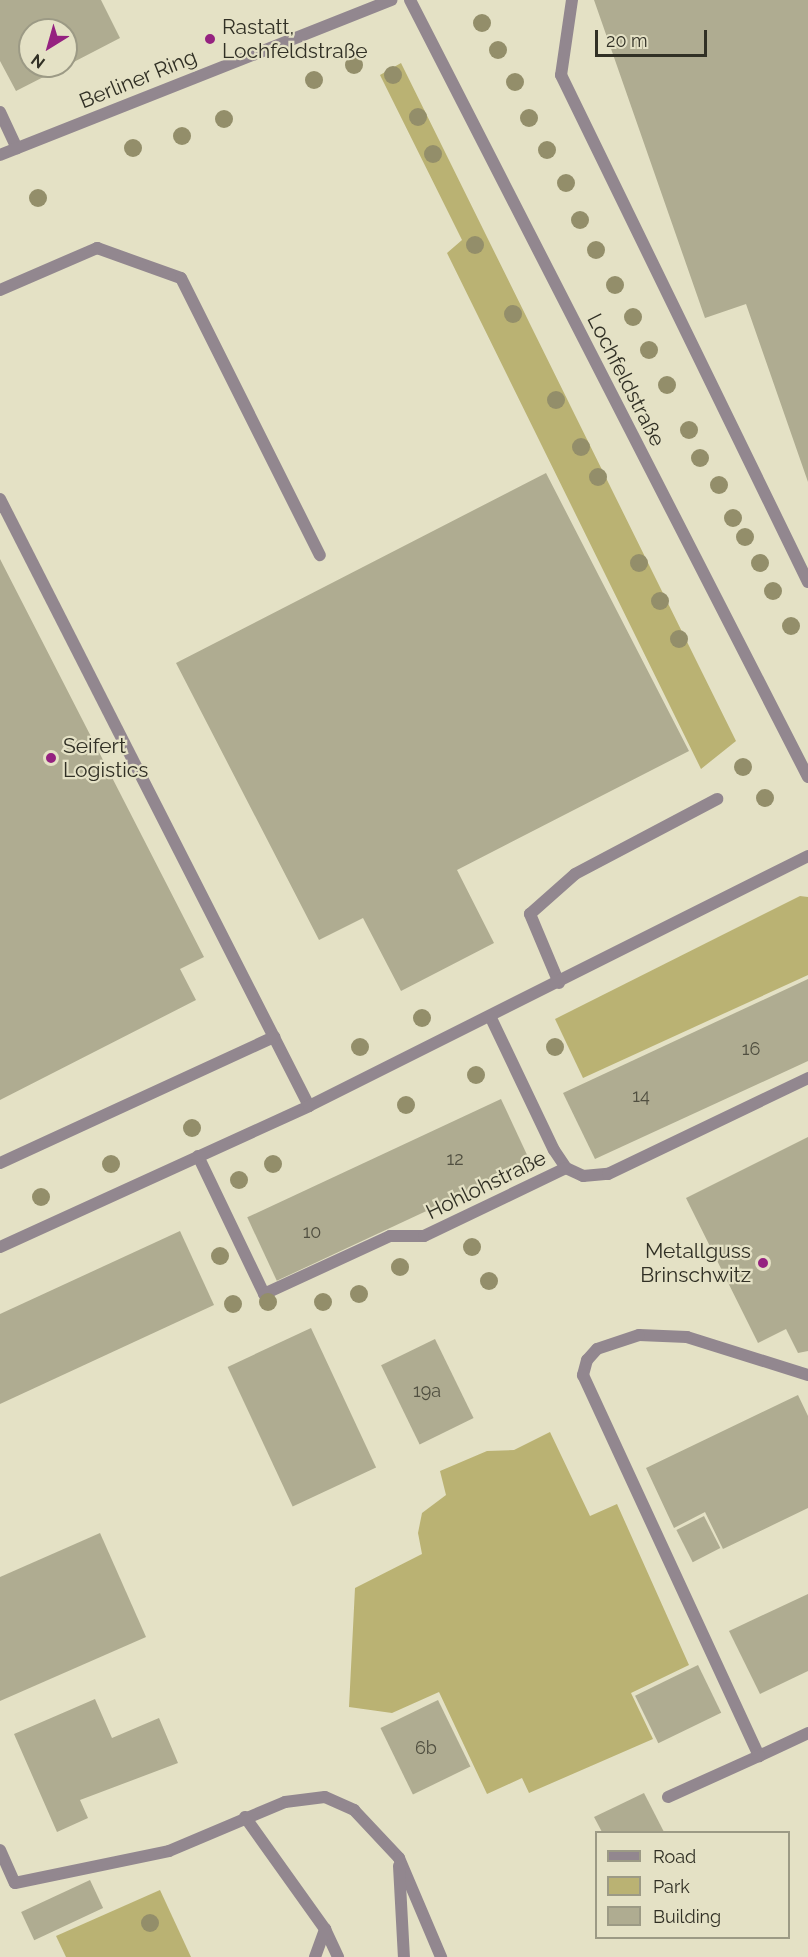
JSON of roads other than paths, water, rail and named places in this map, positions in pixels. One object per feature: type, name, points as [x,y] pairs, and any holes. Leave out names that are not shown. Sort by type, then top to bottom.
[{"type":"street","name":"Berliner Ring","points":[[0,155],[392,0]]},
{"type":"street","name":"Lochfeldstraße","points":[[410,0],[808,777]]},
{"type":"street","points":[[572,0],[561,75],[808,582]]},
{"type":"street","points":[[0,112],[18,148]]},
{"type":"street","points":[[0,290],[97,248],[181,278],[320,555]]},
{"type":"street","points":[[0,499],[309,1106]]},
{"type":"street","points":[[559,983],[530,914],[575,874],[717,799]]},
{"type":"street","points":[[0,1247],[309,1106],[559,983],[808,856]]},
{"type":"street","name":"Hohlohstraße","points":[[490,1017],[566,1168],[583,1176],[608,1174],[808,1078]]},
{"type":"street","points":[[0,1163],[274,1037]]},
{"type":"street","name":"Hohlohstraße","points":[[198,1156],[264,1294],[390,1236],[424,1236],[566,1168]]},
{"type":"street","points":[[759,1756],[583,1375],[587,1360],[597,1349],[615,1339],[639,1335],[687,1337],[808,1375]]},
{"type":"street","points":[[668,1797],[808,1733]]},
{"type":"street","points":[[0,1850],[15,1882],[168,1851],[285,1802],[324,1797],[354,1810],[399,1858],[441,1957]]},
{"type":"street","points":[[245,1818],[325,1929],[338,1957]]},
{"type":"street","points":[[399,1858],[403,1954]]},
{"type":"street","points":[[315,1957],[325,1929]]},
{"type":"place","name":"Rastatt, Lochfeldstraße","points":[[210,39]]},
{"type":"place","name":"Seifert Logistics","points":[[51,758]]},
{"type":"place","name":"Metallguss Brinschwitz","points":[[763,1263]]}]
